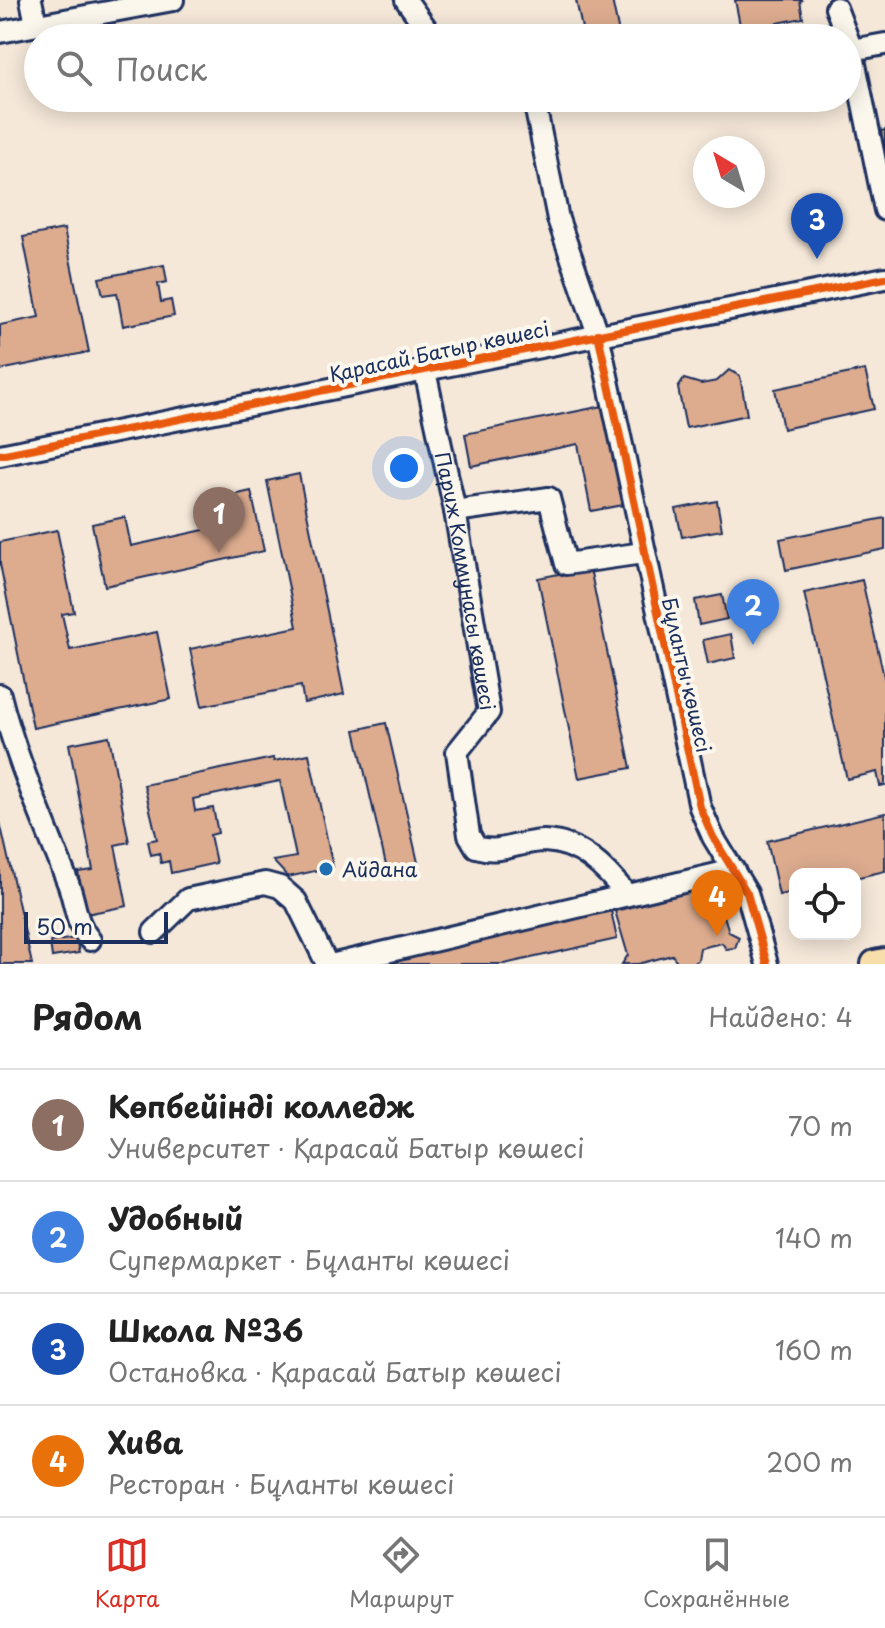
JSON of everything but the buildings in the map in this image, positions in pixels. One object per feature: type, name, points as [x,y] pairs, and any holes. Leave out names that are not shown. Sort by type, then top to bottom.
[{"type":"main road","points":[[875,964],[885,962]]},
{"type":"street","points":[[31,0],[36,24],[173,0]]},
{"type":"street","points":[[406,0],[423,24]]},
{"type":"street","points":[[836,8],[842,24]]},
{"type":"street","points":[[0,32],[24,27]]},
{"type":"street","points":[[861,48],[885,44]]},
{"type":"street","points":[[861,94],[885,210]]},
{"type":"street","name":"Бұланты көшесі","points":[[536,112],[558,219],[598,334],[700,807],[713,837],[747,893],[767,964]]},
{"type":"street","name":"Қарасай Батыр көшесі","points":[[0,455],[885,278]]},
{"type":"street","name":"Париж Коммунасы көшесі","points":[[425,371],[455,511],[489,712],[457,752],[469,835],[476,847],[490,852],[544,841],[574,849],[606,870],[627,895]]},
{"type":"street","points":[[455,511],[549,498],[566,564],[643,553]]},
{"type":"street","points":[[0,695],[8,726],[72,893],[78,927],[90,940]]},
{"type":"street","points":[[335,964],[734,870]]},
{"type":"street","points":[[154,932],[188,899],[265,883],[280,887],[296,901],[327,964]]},
{"type":"cycle path","points":[[0,455],[885,278]]},
{"type":"cycle path","points":[[598,334],[700,807],[713,837],[747,893],[767,964]]},
{"type":"place","name":"Школа №36","points":[[817,259]]},
{"type":"place","name":"Көпбейінді колледж","points":[[219,553]]},
{"type":"place","name":"Удобный","points":[[753,645]]},
{"type":"place","name":"Айдана","points":[[326,869]]},
{"type":"place","name":"Хива","points":[[717,936]]}]
